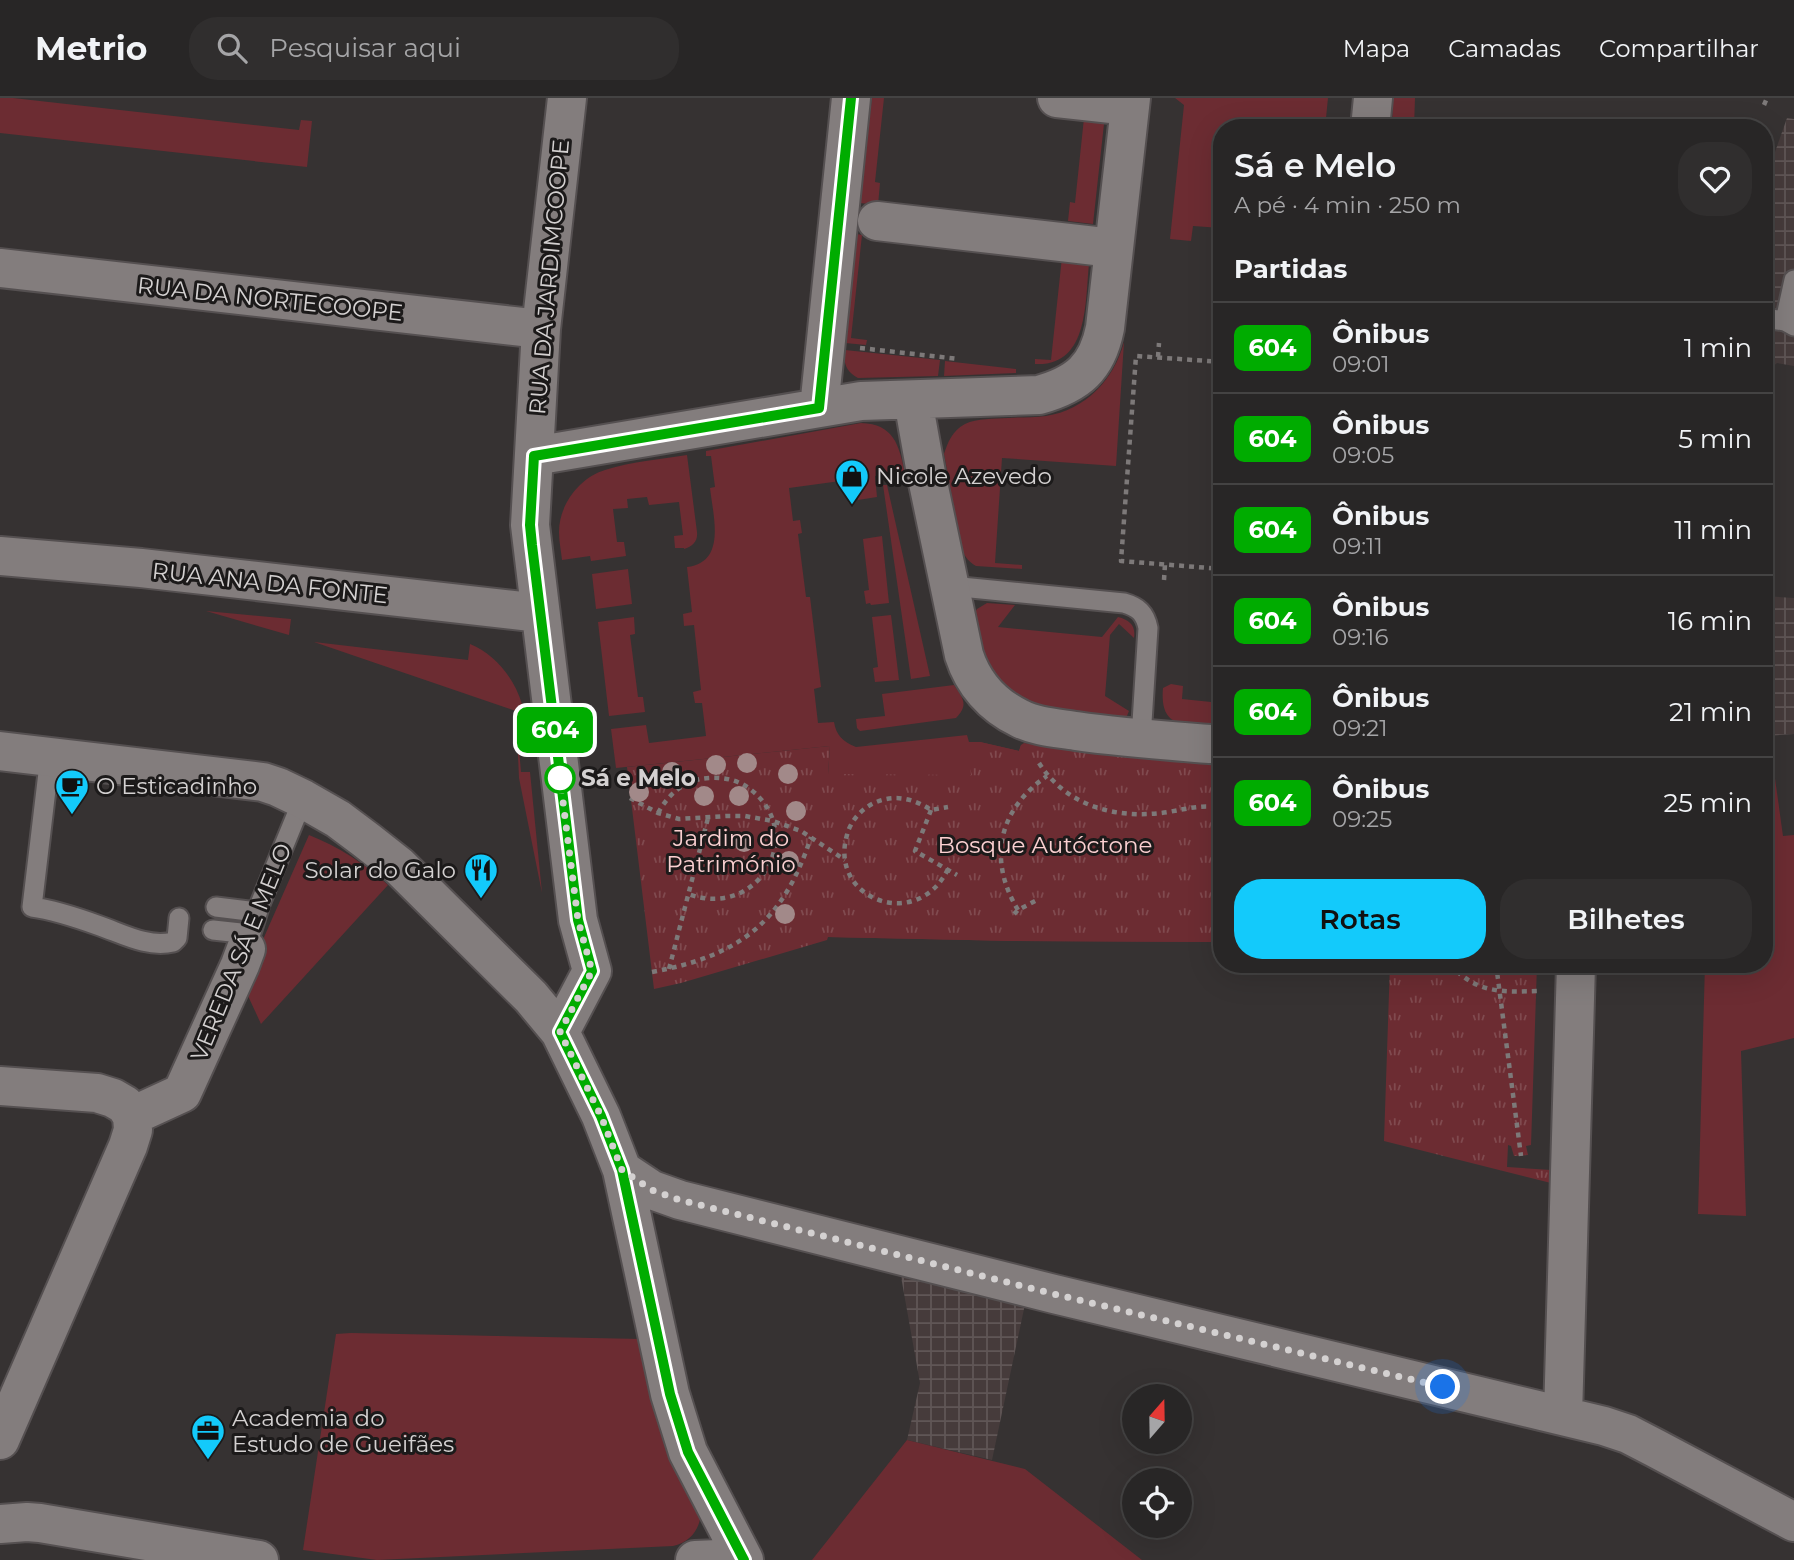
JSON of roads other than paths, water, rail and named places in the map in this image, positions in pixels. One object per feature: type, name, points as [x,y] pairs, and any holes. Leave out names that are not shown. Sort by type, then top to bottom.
[{"type":"street","name":"RUA DA JARDIMCOOPE","points":[[560,1032],[592,971],[578,920],[530,525],[541,329],[566,98]]},
{"type":"street","points":[[819,408],[851,98]]},
{"type":"street","points":[[534,456],[861,401],[1039,395],[1072,382],[1094,361],[1101,347],[1105,328],[1130,102],[1057,98]]},
{"type":"street","points":[[1371,119],[1373,98]]},
{"type":"street","points":[[877,221],[1113,248]]},
{"type":"street","name":"RUA DA NORTECOOPE","points":[[0,268],[541,329]]},
{"type":"street","points":[[913,400],[964,655],[979,686],[994,702],[1017,718],[1033,724],[1088,733],[1213,744]]},
{"type":"street","name":"RUA ANA DA FONTE","points":[[0,556],[133,567],[540,613]]},
{"type":"street","points":[[0,751],[263,782],[278,787],[338,819],[399,866],[531,997],[560,1032],[601,1116],[622,1170],[670,1394],[684,1440],[744,1559],[695,1560]]},
{"type":"street","name":"VEREDA SÁ E MELO","points":[[132,1116],[182,1093],[240,965],[247,933]]},
{"type":"street","points":[[1563,1416],[1576,973]]},
{"type":"street","points":[[0,1086],[106,1095],[125,1105],[132,1116],[133,1130],[0,1440]]},
{"type":"street","points":[[622,1170],[652,1190],[680,1200],[1067,1297],[1604,1426],[1646,1443],[1794,1522]]},
{"type":"street","points":[[0,1524],[40,1522],[259,1560]]},
{"type":"lane","points":[[1789,324],[1794,280]]},
{"type":"lane","points":[[951,586],[1124,603],[1138,609],[1147,621],[1148,628],[1140,738]]},
{"type":"lane","points":[[50,756],[32,907],[74,917],[148,943],[173,942],[177,938],[179,918]]},
{"type":"lane","name":"VEREDA SÁ E MELO","points":[[247,933],[303,799]]},
{"type":"lane","points":[[219,914],[247,933]]},
{"type":"place","name":"Nicole Azevedo","points":[[852,506]]},
{"type":"place","name":"Sá e Melo","points":[[560,778]]},
{"type":"place","name":"O Esticadinho","points":[[72,816]]},
{"type":"place","name":"Solar do Galo","points":[[481,900]]},
{"type":"place","name":"Academia do Estudo de Gueifães","points":[[208,1461]]},
{"type":"park label","name":"Bosque Autóctone","points":[[1045,845]]},
{"type":"park label","name":"Jardim do Património","points":[[731,851]]}]
